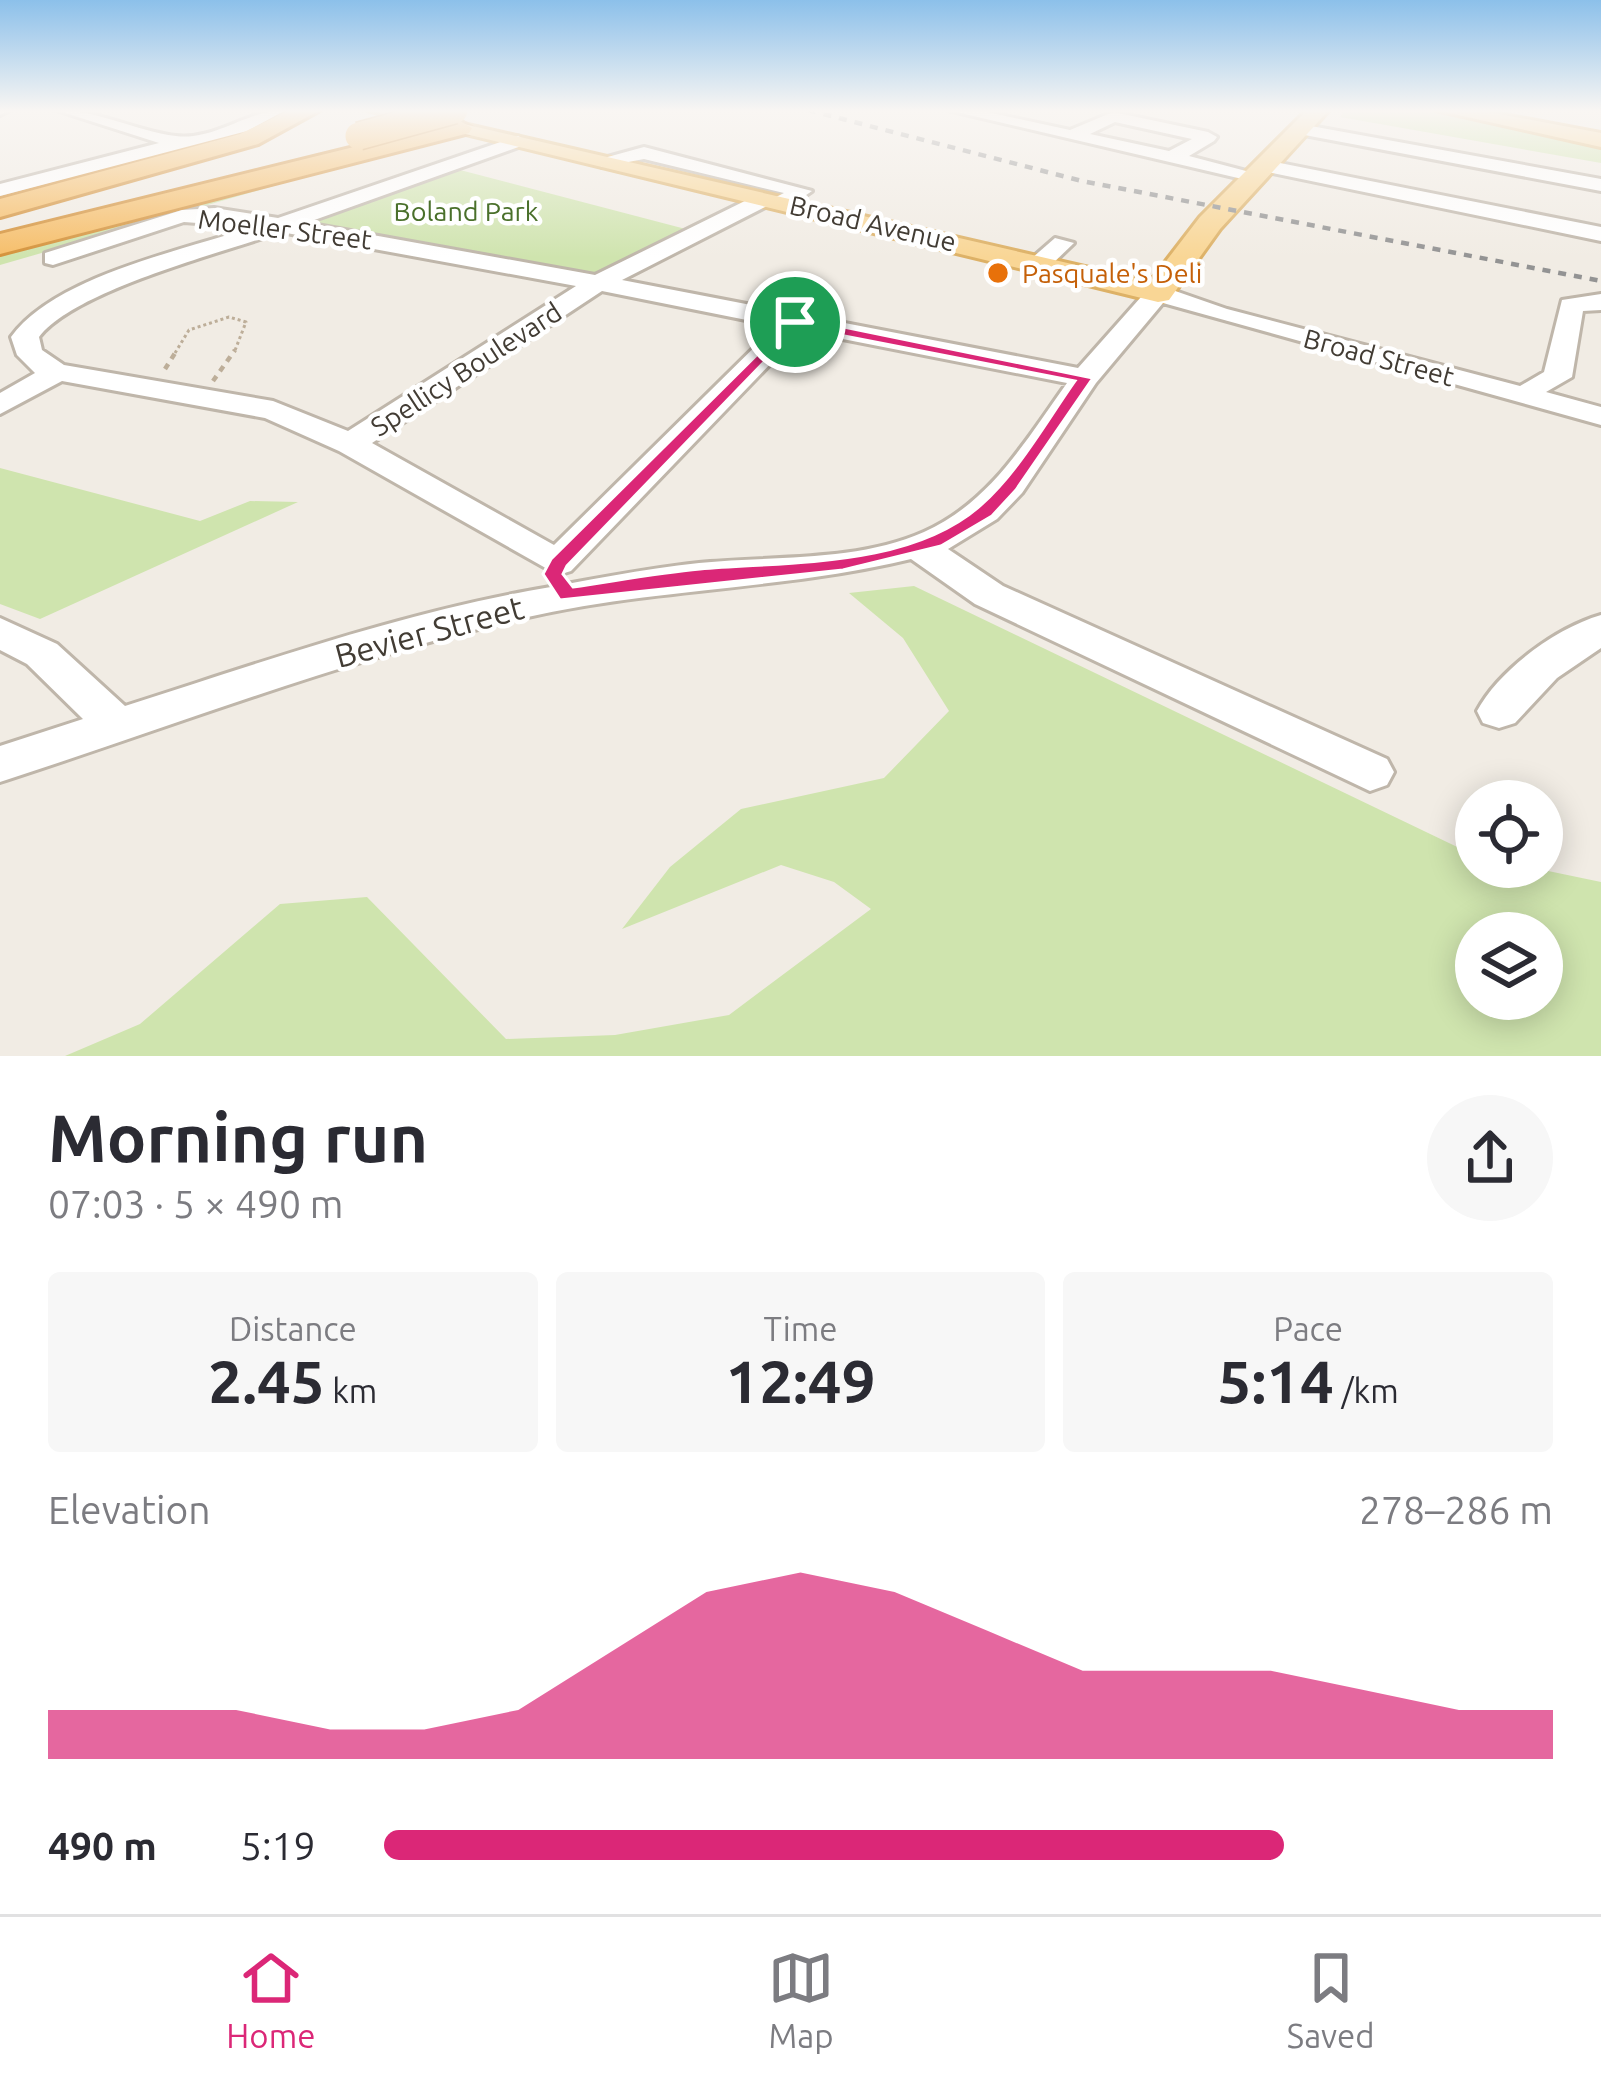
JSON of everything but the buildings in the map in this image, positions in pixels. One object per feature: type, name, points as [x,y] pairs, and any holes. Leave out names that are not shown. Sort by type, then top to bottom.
[{"type":"highway","points":[[0,208],[175,159]]},
{"type":"highway","points":[[0,222],[247,159]]},
{"type":"highway","points":[[0,232],[258,159]]},
{"type":"highway","points":[[0,244],[310,159]]},
{"type":"main road","name":"Broad Avenue","points":[[595,159],[1060,259],[1172,272]]},
{"type":"main road","name":"Bevier Street","points":[[1172,272],[1271,159]]},
{"type":"main road","points":[[1060,259],[1156,266],[1172,272]]},
{"type":"street","points":[[0,190],[118,159]]},
{"type":"street","points":[[57,372],[30,357],[25,337],[55,308],[465,159]]},
{"type":"street","points":[[1180,159],[1601,235]]},
{"type":"street","points":[[1463,159],[1601,185]]},
{"type":"street","points":[[313,180],[364,194]]},
{"type":"street","name":"Spellicy Boulevard","points":[[57,372],[272,410],[350,444],[596,284],[775,200]]},
{"type":"street","name":"Moeller Street","points":[[53,257],[193,214],[280,223],[1085,378]]},
{"type":"street","name":"Bevier Street","points":[[0,764],[563,579],[694,576],[843,564],[919,547],[985,512],[1172,272]]},
{"type":"street","name":"Broad Street","points":[[1172,272],[1218,314],[1601,416]]},
{"type":"street","points":[[1528,397],[1534,387],[1558,377],[1570,305],[1601,302]]},
{"type":"street","points":[[350,444],[563,579],[795,322]]},
{"type":"street","points":[[0,405],[57,372]]},
{"type":"street","points":[[919,547],[989,595],[1370,772]]},
{"type":"street","points":[[1499,711],[1543,667],[1601,628]]},
{"type":"street","points":[[0,632],[42,654],[118,726]]},
{"type":"path","points":[[154,388],[189,330],[229,317],[246,322],[230,363],[201,394]]},
{"type":"green space","points":[[329,170],[0,265],[0,253]]},
{"type":"green space","name":"Boland Park","points":[[460,170],[697,232],[610,276],[308,223]]},
{"type":"green space","points":[[0,468],[200,521],[250,501],[298,502],[40,619],[0,604]]},
{"type":"green space","points":[[914,586],[1455,846],[1455,888],[1563,888],[1563,874],[1601,882],[1601,1056],[65,1056],[140,1024],[280,904],[367,897],[506,1039],[615,1035],[729,1015],[871,909],[834,882],[781,865],[622,929],[670,867],[741,809],[884,778],[949,711],[903,638],[849,593]]},
{"type":"railway","points":[[998,159],[1082,181],[1601,281]]},
{"type":"place","name":"Pasquale's Deli","points":[[998,273]]},
{"type":"route","points":[[795,322],[1085,378],[1010,486],[985,512],[934,542],[843,564],[694,576],[567,595],[553,574],[558,563],[795,322]]}]
